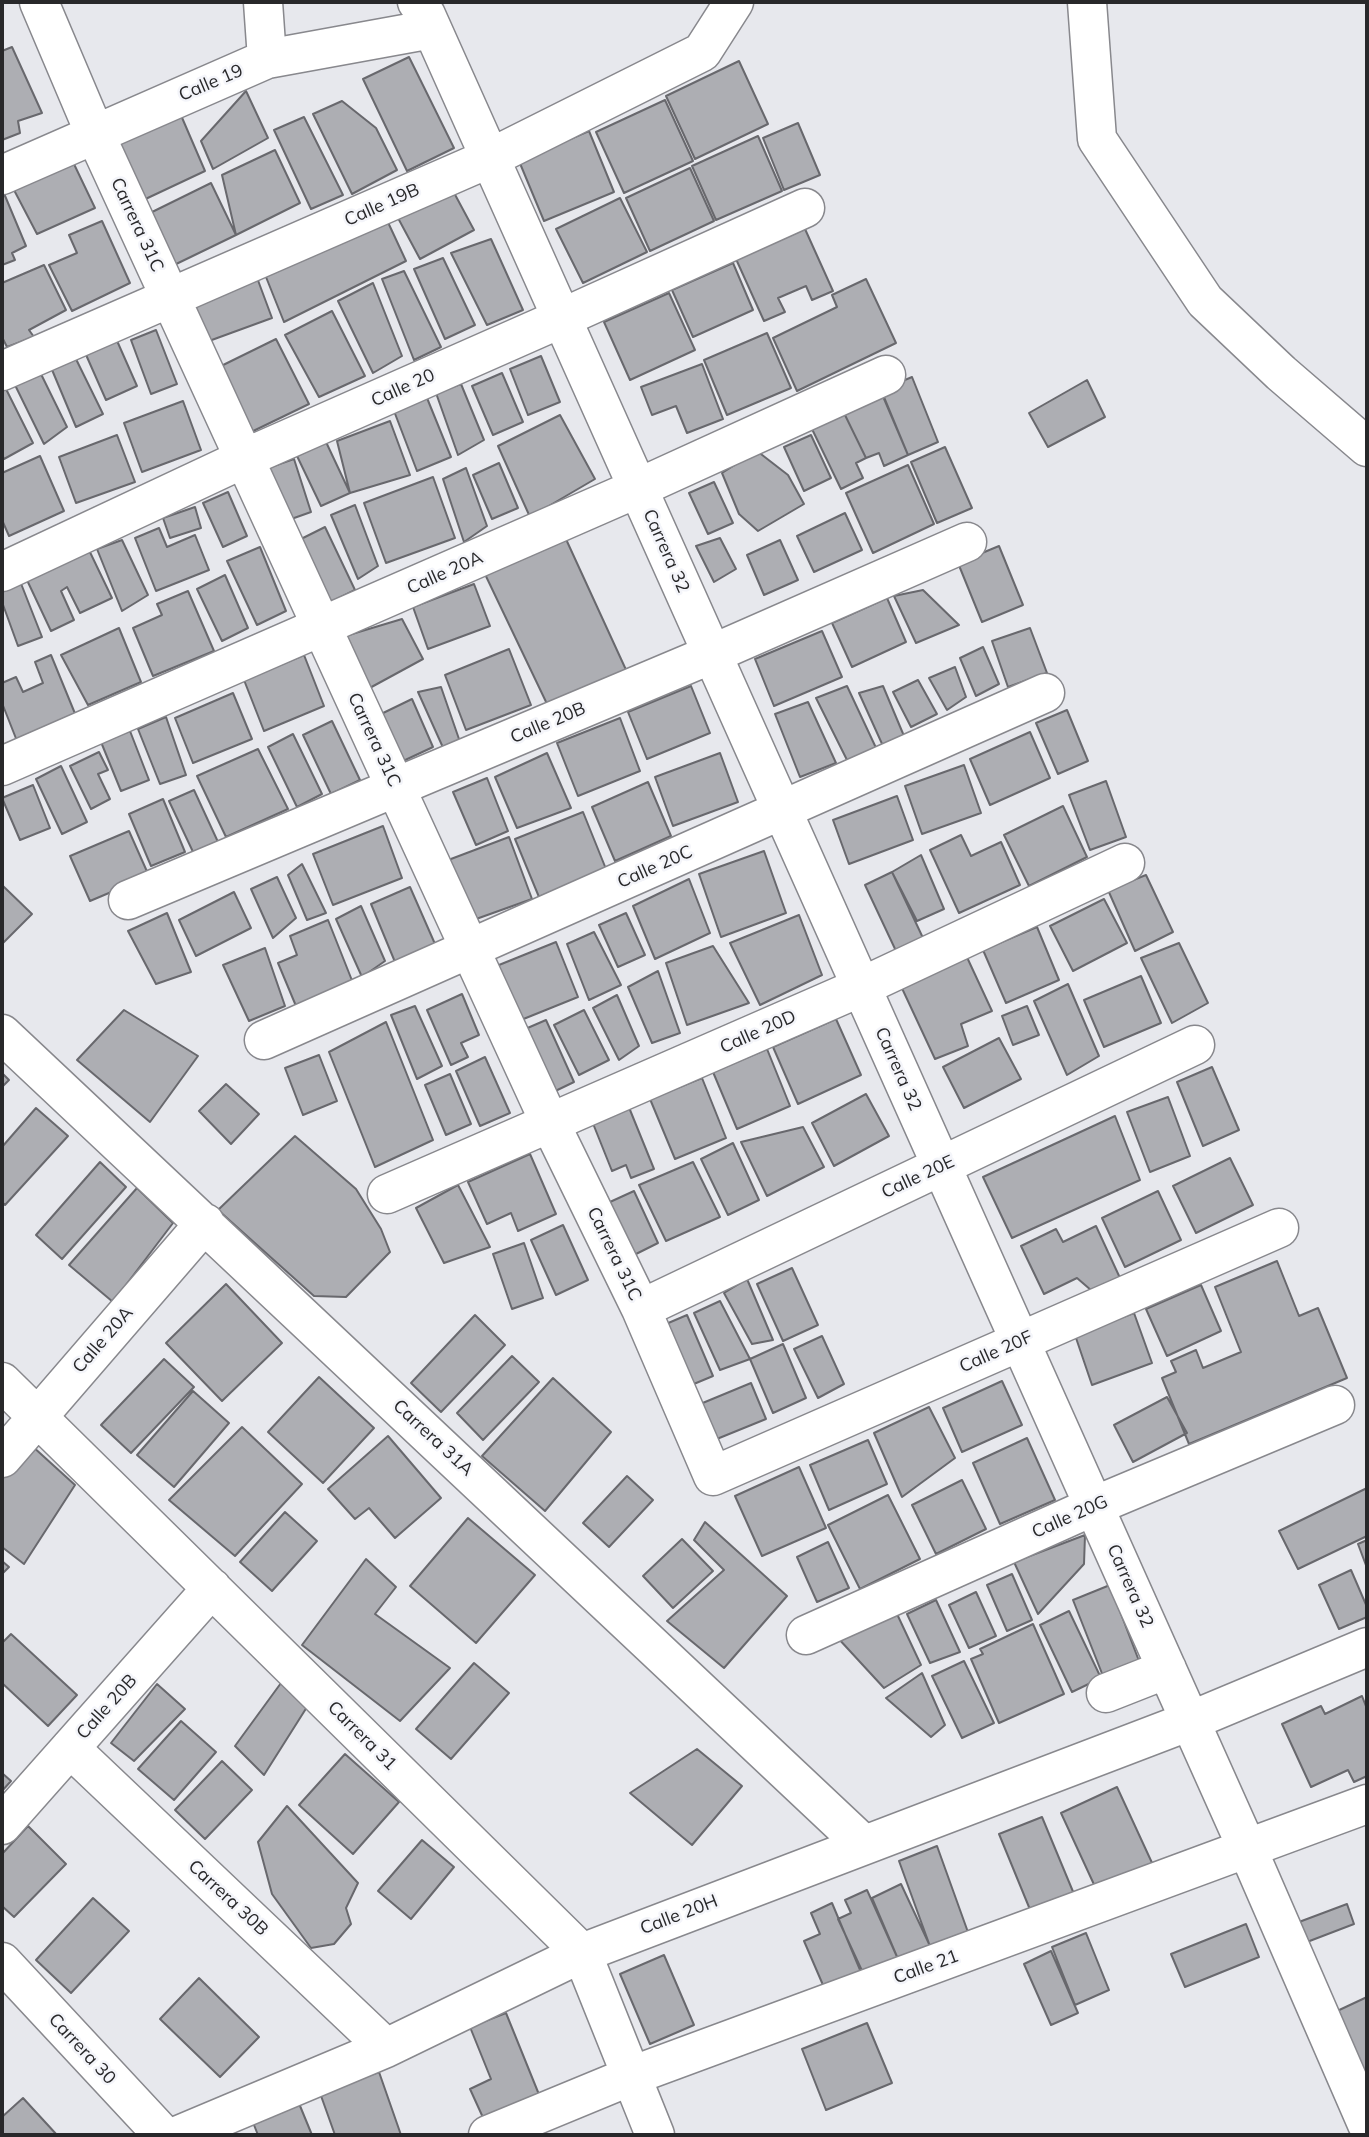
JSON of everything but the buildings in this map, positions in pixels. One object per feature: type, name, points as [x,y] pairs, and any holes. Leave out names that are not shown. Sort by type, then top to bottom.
[{"type":"street","name":"Carrera 31C","points":[[39,2],[95,134],[550,1123],[641,1308],[713,1476]]},
{"type":"street","points":[[263,2],[267,59]]},
{"type":"street","name":"Calle 19B","points":[[2,371],[490,158],[702,52],[734,2]]},
{"type":"street","points":[[1087,2],[1097,139],[1205,301],[1281,373],[1367,447]]},
{"type":"street","name":"Calle 19","points":[[2,175],[267,59],[426,12]]},
{"type":"street","name":"Carrera 32","points":[[426,12],[1247,1848],[1367,2124]]},
{"type":"street","name":"Calle 20","points":[[2,572],[245,458],[805,208]]},
{"type":"street","name":"Calle 20A","points":[[2,766],[638,488],[886,375]]},
{"type":"street","name":"Calle 20B","points":[[128,900],[712,654],[967,542]]},
{"type":"street","name":"Calle 20C","points":[[264,1040],[1045,693]]},
{"type":"street","name":"Calle 20D","points":[[387,1194],[861,987],[1125,863]]},
{"type":"street","name":"Carrera 31A","points":[[2,1034],[864,1845]]},
{"type":"street","name":"Calle 20E","points":[[641,1308],[1195,1045]]},
{"type":"street","name":"Calle 20A","points":[[2,1458],[205,1223]]},
{"type":"street","name":"Calle 20F","points":[[713,1476],[1279,1228]]},
{"type":"street","name":"Carrera 31","points":[[2,1382],[582,1953],[655,2135]]},
{"type":"street","name":"Calle 20G","points":[[806,1635],[1094,1506],[1335,1405]]},
{"type":"street","name":"Calle 20B","points":[[2,1825],[212,1588]]},
{"type":"street","name":"Calle 20H","points":[[179,2135],[386,2048],[582,1953],[1190,1721],[1367,1647]]},
{"type":"street","points":[[1106,1693],[1167,1669]]},
{"type":"street","name":"Carrera 30B","points":[[70,1748],[386,2048]]},
{"type":"street","name":"Calle 21","points":[[488,2135],[631,2076],[1367,1804]]},
{"type":"street","name":"Carrera 30","points":[[2,1962],[163,2135]]}]
